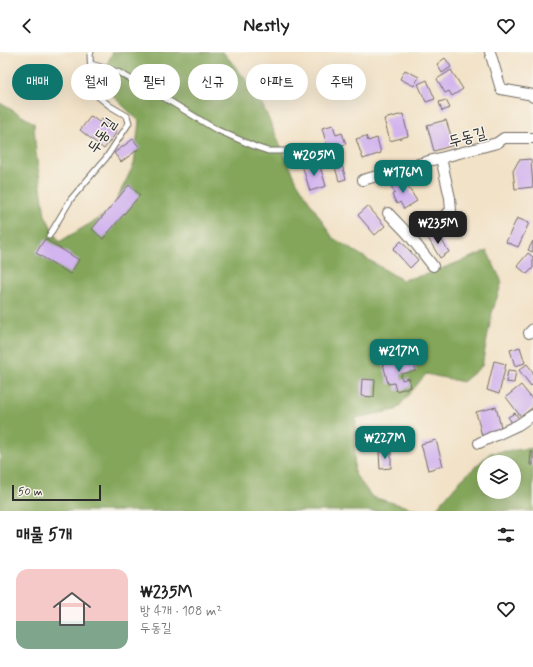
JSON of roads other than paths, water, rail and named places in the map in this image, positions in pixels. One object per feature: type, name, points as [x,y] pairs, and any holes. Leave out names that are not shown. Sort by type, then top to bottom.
[{"type":"street","points":[[490,52],[501,89],[533,97]]},
{"type":"street","name":"두동길","points":[[363,180],[497,143],[504,138],[533,138]]},
{"type":"street","points":[[408,234],[438,220],[451,211],[450,198],[441,158]]},
{"type":"street","points":[[388,213],[408,234],[433,266]]},
{"type":"street","points":[[479,443],[518,425],[533,415]]},
{"type":"lane","name":"두동길","points":[[91,52],[91,64]]},
{"type":"lane","points":[[121,74],[158,94],[215,129],[256,148],[268,151],[290,151]]},
{"type":"lane","name":"두동길","points":[[49,236],[71,199],[106,158],[129,123],[127,116],[102,100]]}]
